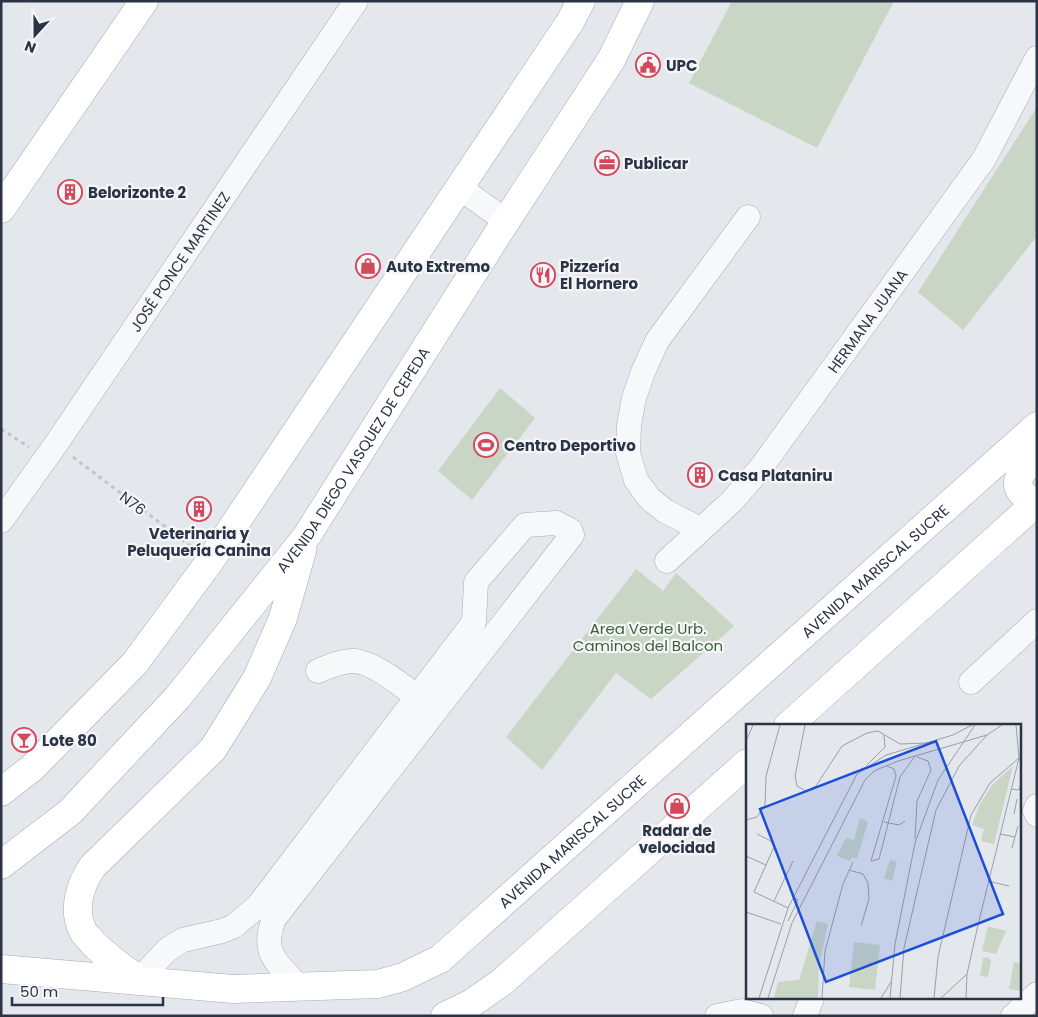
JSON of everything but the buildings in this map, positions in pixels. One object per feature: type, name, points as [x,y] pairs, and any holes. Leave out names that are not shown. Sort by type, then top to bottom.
[{"type":"main road","points":[[4,198],[144,1]]},
{"type":"main road","points":[[1,792],[32,768],[135,663],[210,561],[570,22],[581,1]]},
{"type":"main road","name":"AVENIDA DIEGO VASQUEZ DE CEPEDA","points":[[1,865],[70,812],[177,698],[306,537],[506,221],[611,60],[640,1]]},
{"type":"main road","name":"AVENIDA MARISCAL SUCRE","points":[[1,969],[233,989],[300,988],[378,984],[404,977],[440,959],[1037,426]]},
{"type":"main road","points":[[790,724],[1037,502],[1022,493],[1018,487],[1018,482],[1020,475],[1037,458]]},
{"type":"main road","points":[[139,980],[107,957],[83,932],[78,911],[79,898],[85,877],[93,866],[213,749],[258,678],[283,618],[306,537]]},
{"type":"main road","points":[[445,1016],[472,1002],[502,982],[746,764]]},
{"type":"street","name":"JOSÉ PONCE MARTINEZ","points":[[1,521],[51,452],[356,1]]},
{"type":"street","name":"HERMANA JUANA","points":[[667,561],[732,501],[760,469],[978,167],[1037,58]]},
{"type":"street","points":[[460,188],[506,221]]},
{"type":"street","points":[[700,529],[649,498],[636,480],[628,453],[629,425],[634,398],[657,341],[748,217]]},
{"type":"street","points":[[139,980],[167,950],[183,940],[222,931],[234,926],[251,914],[304,862],[426,704],[493,637],[572,535],[570,530],[556,523],[525,525],[476,582],[474,622],[426,704]]},
{"type":"street","points":[[971,682],[1037,621]]},
{"type":"street","points":[[474,622],[493,637]]},
{"type":"street","points":[[318,671],[345,661],[357,662],[387,674],[426,704]]},
{"type":"street","points":[[1037,806],[1035,811],[1037,815]]},
{"type":"street","points":[[300,988],[274,958],[268,938],[274,919],[304,862]]},
{"type":"street","points":[[1013,1016],[1037,994]]},
{"type":"street","points":[[805,1016],[811,1000]]},
{"type":"street","points":[[717,1016],[742,1011],[761,1016]]},
{"type":"path","name":"N76","points":[[1,429],[51,452],[210,561]]},
{"type":"green space","points":[[732,1],[894,1],[817,148],[689,83]]},
{"type":"green space","points":[[1037,107],[1037,236],[963,330],[918,292]]},
{"type":"green space","name":"Centro Deportivo","points":[[500,388],[535,418],[472,500],[438,471]]},
{"type":"green space","name":"Area Verde Urb. Caminos del Balcon","points":[[636,569],[663,591],[676,573],[734,626],[651,699],[616,673],[542,770],[506,737]]},
{"type":"place","name":"UPC","points":[[648,65]]},
{"type":"place","name":"Publicar","points":[[607,163]]},
{"type":"place","name":"Belorizonte 2","points":[[70,192]]},
{"type":"place","name":"Auto Extremo","points":[[368,266]]},
{"type":"place","name":"Pizzería El Hornero","points":[[543,275]]},
{"type":"place","name":"Centro Deportivo","points":[[486,445]]},
{"type":"place","name":"Casa Plataniru","points":[[700,475]]},
{"type":"place","name":"Veterinaria y Peluquería Canina","points":[[199,509]]},
{"type":"place","name":"Lote 80","points":[[24,740]]},
{"type":"place","name":"Radar de velocidad","points":[[677,806]]}]
